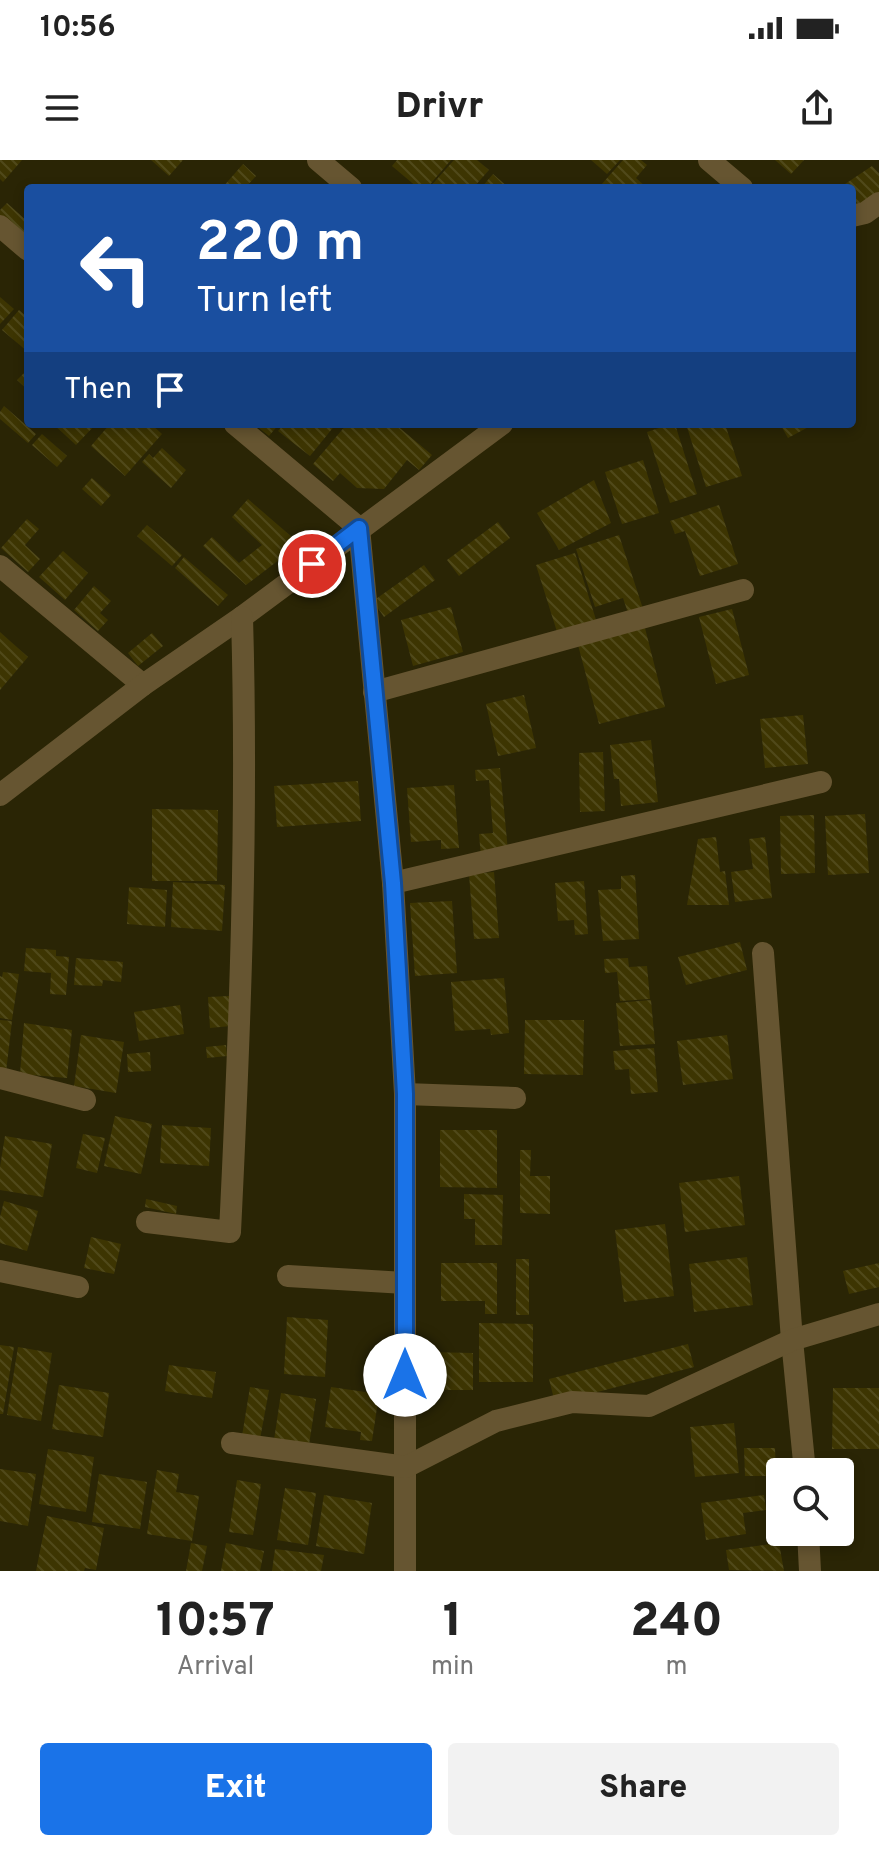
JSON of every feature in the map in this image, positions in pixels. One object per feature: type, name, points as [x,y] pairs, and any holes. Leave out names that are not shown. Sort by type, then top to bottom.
[{"type":"street","points":[[318,160],[346,184]]},
{"type":"street","points":[[709,160],[737,184]]},
{"type":"street","points":[[856,215],[879,203]]},
{"type":"street","points":[[0,226],[24,247]]},
{"type":"street","points":[[240,428],[359,528],[393,883],[405,1094],[405,1571]]},
{"type":"street","points":[[0,795],[143,685],[242,617],[496,428]]},
{"type":"street","points":[[0,566],[143,685]]},
{"type":"street","points":[[374,692],[743,590]]},
{"type":"street","points":[[147,1222],[230,1232],[240,1018],[245,717],[242,617]]},
{"type":"street","points":[[393,883],[821,782]]},
{"type":"street","points":[[763,953],[804,1458]]},
{"type":"street","points":[[0,1078],[85,1100]]},
{"type":"street","points":[[405,1094],[515,1098]]},
{"type":"street","points":[[0,1271],[78,1287]]},
{"type":"street","points":[[288,1276],[405,1283]]},
{"type":"street","points":[[232,1443],[406,1467],[496,1421],[572,1402],[649,1406],[792,1340],[879,1314]]},
{"type":"street","points":[[809,1546],[810,1571]]},
{"type":"building","points":[[0,160],[22,160],[3,182],[0,179]]},
{"type":"building","points":[[151,160],[183,160],[169,176]]},
{"type":"building","points":[[397,160],[451,160],[430,184],[413,184],[392,166]]},
{"type":"building","points":[[454,160],[477,160],[489,170],[477,184],[433,184]]},
{"type":"building","points":[[591,160],[620,160],[607,174]]},
{"type":"building","points":[[623,160],[641,160],[647,165],[636,178],[643,184],[602,184]]},
{"type":"building","points":[[775,160],[804,160],[791,174]]},
{"type":"building","points":[[243,164],[256,176],[249,184],[226,184]]},
{"type":"building","points":[[872,166],[879,173],[879,195],[856,210],[856,184],[845,184]]},
{"type":"building","points":[[493,174],[504,184],[484,184]]},
{"type":"building","points":[[7,203],[24,218],[23,239],[0,218],[0,210]]},
{"type":"building","points":[[0,297],[14,309],[0,324]]},
{"type":"building","points":[[19,310],[24,314],[24,349],[2,330]]},
{"type":"building","points":[[24,373],[24,386],[17,380]]},
{"type":"building","points":[[4,406],[24,424],[24,428],[36,434],[28,443],[0,419]]},
{"type":"building","points":[[57,428],[92,428],[76,445]]},
{"type":"building","points":[[107,428],[155,428],[162,434],[125,476],[91,446]]},
{"type":"building","points":[[259,428],[276,428],[269,436]]},
{"type":"building","points":[[281,428],[333,428],[310,456],[278,431]]},
{"type":"building","points":[[344,428],[400,428],[432,455],[419,470],[407,460],[384,489],[357,488],[340,473],[333,481],[313,464]]},
{"type":"building","points":[[676,428],[697,494],[670,503],[647,432]]},
{"type":"building","points":[[687,428],[726,428],[742,476],[706,487]]},
{"type":"building","points":[[782,428],[807,428],[788,438]]},
{"type":"building","points":[[42,434],[67,456],[57,467],[32,445]]},
{"type":"building","points":[[162,448],[186,470],[171,488],[142,462],[149,454],[153,458]]},
{"type":"building","points":[[643,460],[659,513],[622,524],[605,472]]},
{"type":"building","points":[[92,478],[111,495],[101,506],[82,489]]},
{"type":"building","points":[[594,480],[611,523],[559,550],[537,513]]},
{"type":"building","points":[[248,499],[300,544],[246,585],[203,546],[212,537],[239,563],[262,545],[232,517]]},
{"type":"building","points":[[719,505],[738,564],[700,576],[685,531],[675,534],[670,521]]},
{"type":"building","points":[[27,519],[39,529],[25,545],[40,559],[28,572],[1,548]]},
{"type":"building","points":[[498,522],[510,538],[459,576],[447,560]]},
{"type":"building","points":[[147,525],[182,555],[172,566],[137,536]]},
{"type":"building","points":[[619,535],[644,612],[629,616],[623,598],[595,607],[576,549]]},
{"type":"building","points":[[63,551],[88,573],[65,600],[39,577]]},
{"type":"building","points":[[575,553],[597,623],[558,635],[536,565]]},
{"type":"building","points":[[184,557],[228,595],[218,606],[175,568]]},
{"type":"building","points":[[424,565],[435,580],[384,617],[373,601]]},
{"type":"building","points":[[94,586],[111,601],[100,613],[108,620],[98,631],[74,610]]},
{"type":"building","points":[[451,607],[463,652],[413,666],[401,620]]},
{"type":"building","points":[[732,609],[749,675],[716,684],[699,617]]},
{"type":"building","points":[[645,628],[665,707],[599,724],[578,645]]},
{"type":"building","points":[[0,632],[28,657],[0,690]]},
{"type":"building","points":[[152,633],[163,646],[138,666],[128,653]]},
{"type":"building","points":[[524,695],[536,748],[498,756],[486,704]]},
{"type":"building","points":[[803,715],[808,764],[765,768],[760,719]]},
{"type":"building","points":[[651,740],[658,802],[621,806],[619,779],[614,779],[610,745]]},
{"type":"building","points":[[603,752],[605,811],[580,812],[579,753]]},
{"type":"building","points":[[500,768],[508,851],[481,857],[479,834],[493,833],[489,780],[476,781],[475,770]]},
{"type":"building","points":[[358,781],[361,821],[277,827],[274,786]]},
{"type":"building","points":[[454,785],[459,848],[441,849],[441,840],[411,842],[407,788]]},
{"type":"building","points":[[152,809],[218,810],[217,881],[152,881]]},
{"type":"building","points":[[865,814],[869,873],[828,875],[825,816]]},
{"type":"building","points":[[814,815],[815,873],[781,874],[780,816]]},
{"type":"building","points":[[716,837],[720,872],[725,871],[729,905],[687,905],[698,839]]},
{"type":"building","points":[[765,837],[772,898],[735,902],[731,872],[753,869],[749,839]]},
{"type":"building","points":[[494,872],[499,938],[474,939],[469,874]]},
{"type":"building","points":[[635,875],[639,939],[603,941],[598,890],[621,889],[621,876]]},
{"type":"building","points":[[584,881],[588,934],[575,935],[574,920],[558,921],[555,883]]},
{"type":"building","points":[[173,882],[225,885],[222,931],[171,927]]},
{"type":"building","points":[[129,887],[167,890],[165,927],[127,924]]},
{"type":"building","points":[[452,901],[457,973],[415,976],[410,903]]},
{"type":"building","points":[[740,942],[747,970],[686,985],[678,957]]},
{"type":"building","points":[[26,948],[56,950],[56,956],[69,957],[66,995],[50,994],[51,973],[24,971]]},
{"type":"building","points":[[76,958],[123,962],[121,982],[103,980],[102,986],[74,985]]},
{"type":"building","points":[[628,958],[629,967],[647,966],[650,999],[620,1001],[617,972],[605,973],[604,959]]},
{"type":"building","points":[[3,972],[19,974],[12,1020],[0,1018],[0,976]]},
{"type":"building","points":[[504,978],[509,1033],[491,1035],[490,1029],[455,1031],[451,982]]},
{"type":"building","points":[[229,996],[231,1026],[210,1028],[208,997]]},
{"type":"building","points":[[651,1000],[655,1044],[620,1046],[616,1003]]},
{"type":"building","points":[[180,1005],[184,1034],[139,1041],[134,1012]]},
{"type":"building","points":[[0,1020],[12,1021],[6,1072],[0,1069]]},
{"type":"building","points":[[525,1020],[584,1020],[583,1075],[524,1074]]},
{"type":"building","points":[[24,1023],[72,1030],[67,1078],[20,1074]]},
{"type":"building","points":[[81,1035],[124,1042],[116,1093],[74,1086]]},
{"type":"building","points":[[727,1035],[733,1079],[683,1085],[677,1041]]},
{"type":"building","points":[[226,1045],[227,1056],[207,1058],[206,1047]]},
{"type":"building","points":[[654,1048],[658,1092],[631,1094],[629,1069],[615,1070],[613,1051]]},
{"type":"building","points":[[150,1052],[151,1071],[128,1072],[127,1054]]},
{"type":"building","points":[[115,1116],[152,1124],[141,1174],[104,1166]]},
{"type":"building","points":[[162,1125],[211,1128],[209,1166],[160,1163]]},
{"type":"building","points":[[440,1130],[497,1130],[497,1188],[440,1187]]},
{"type":"building","points":[[83,1134],[105,1138],[97,1173],[76,1168]]},
{"type":"building","points":[[5,1136],[52,1144],[43,1197],[0,1190]]},
{"type":"building","points":[[520,1150],[531,1150],[530,1176],[550,1176],[550,1214],[520,1213]]},
{"type":"building","points":[[739,1176],[745,1225],[685,1232],[679,1183]]},
{"type":"building","points":[[464,1194],[503,1195],[502,1245],[475,1245],[475,1219],[464,1219]]},
{"type":"building","points":[[146,1199],[177,1206],[176,1214],[145,1207]]},
{"type":"building","points":[[4,1201],[38,1211],[27,1251],[0,1243],[0,1217]]},
{"type":"building","points":[[665,1224],[674,1296],[624,1302],[615,1230]]},
{"type":"building","points":[[91,1237],[121,1244],[114,1274],[84,1268]]},
{"type":"building","points":[[747,1257],[753,1305],[694,1312],[689,1264]]},
{"type":"building","points":[[516,1259],[529,1259],[529,1315],[516,1315]]},
{"type":"building","points":[[441,1263],[497,1263],[497,1314],[485,1314],[485,1301],[441,1301]]},
{"type":"building","points":[[879,1263],[879,1287],[849,1294],[843,1271]]},
{"type":"building","points":[[287,1317],[328,1320],[325,1377],[284,1374]]},
{"type":"building","points":[[479,1323],[533,1324],[533,1382],[479,1382]]},
{"type":"building","points":[[688,1344],[694,1367],[555,1403],[549,1379]]},
{"type":"building","points":[[0,1345],[14,1347],[3,1414],[0,1414]]},
{"type":"building","points":[[18,1347],[52,1353],[41,1421],[7,1415]]},
{"type":"building","points":[[427,1352],[473,1353],[473,1390],[427,1390]]},
{"type":"building","points":[[169,1365],[216,1372],[212,1398],[165,1391]]},
{"type":"building","points":[[59,1385],[109,1393],[103,1437],[52,1429]]},
{"type":"building","points":[[250,1387],[269,1390],[260,1439],[242,1436]]},
{"type":"building","points":[[331,1387],[379,1394],[372,1441],[360,1440],[361,1432],[325,1427]]},
{"type":"building","points":[[833,1388],[879,1388],[879,1449],[832,1449]]},
{"type":"building","points":[[281,1393],[316,1399],[309,1445],[274,1440]]},
{"type":"building","points":[[734,1423],[739,1473],[695,1477],[690,1427]]},
{"type":"building","points":[[744,1448],[775,1448],[775,1458],[766,1458],[766,1476],[745,1476]]},
{"type":"building","points":[[48,1449],[94,1457],[86,1512],[39,1504]]},
{"type":"building","points":[[0,1469],[36,1474],[28,1526],[0,1521]]},
{"type":"building","points":[[157,1470],[179,1474],[176,1492],[199,1496],[192,1541],[147,1534]]},
{"type":"building","points":[[99,1474],[147,1482],[140,1529],[92,1522]]},
{"type":"building","points":[[237,1480],[261,1484],[253,1535],[229,1532]]},
{"type":"building","points":[[285,1488],[316,1493],[308,1545],[277,1540]]},
{"type":"building","points":[[324,1495],[372,1503],[364,1554],[316,1546]]},
{"type":"building","points":[[764,1495],[766,1510],[743,1513],[746,1534],[706,1540],[701,1503]]},
{"type":"building","points":[[47,1516],[104,1528],[96,1570],[36,1571]]},
{"type":"building","points":[[191,1543],[207,1546],[202,1571],[186,1571]]},
{"type":"building","points":[[226,1543],[264,1551],[260,1571],[221,1571]]},
{"type":"building","points":[[780,1546],[784,1571],[729,1570],[726,1550]]},
{"type":"building","points":[[275,1549],[324,1555],[321,1571],[272,1571]]},
{"type":"route","points":[[312,564],[359,528],[393,883],[405,1094],[405,1375]]}]
